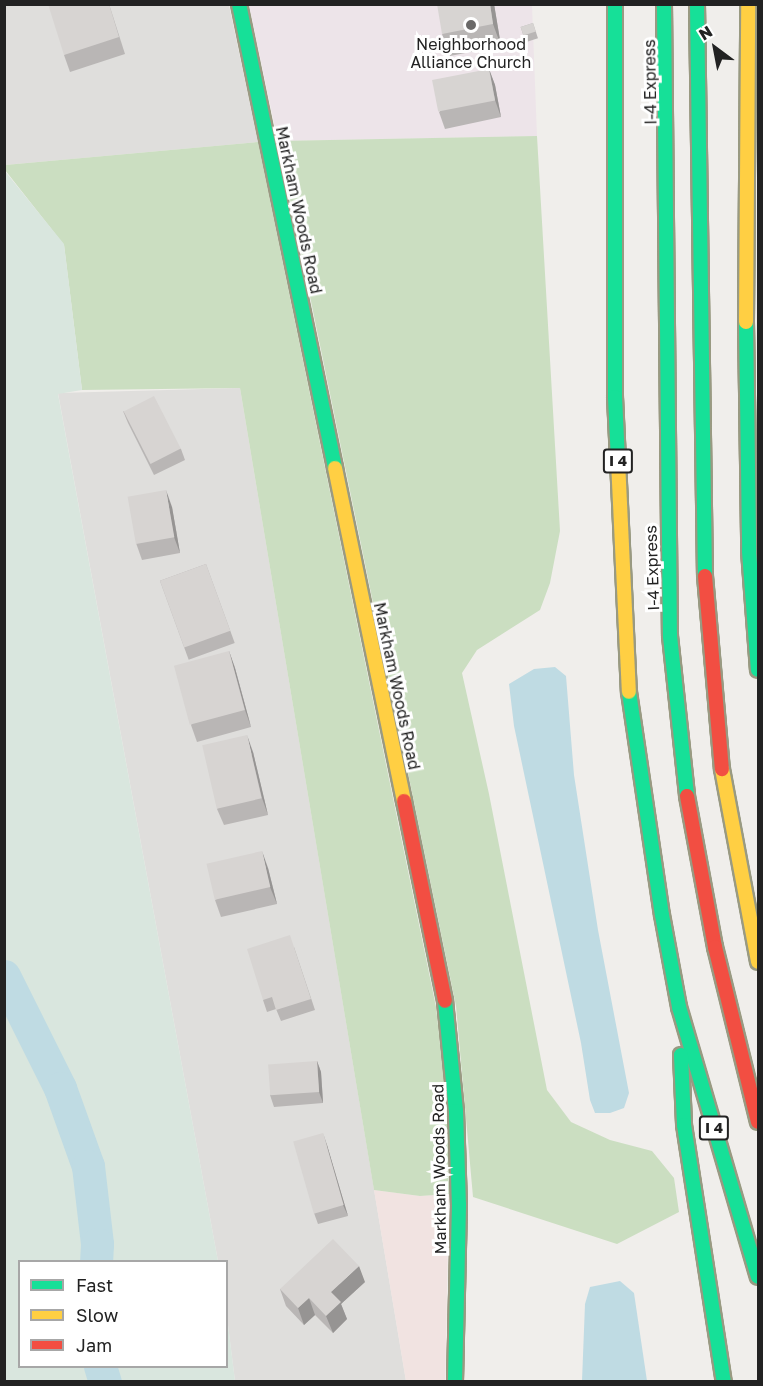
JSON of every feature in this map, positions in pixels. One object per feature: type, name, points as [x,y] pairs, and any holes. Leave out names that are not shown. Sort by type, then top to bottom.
[{"type":"main road","name":"Markham Woods Road","points":[[239,4],[446,1007],[456,1111],[459,1205],[455,1382]]},
{"type":"main road","name":"I 4","points":[[615,4],[615,397],[629,697],[662,915],[679,1007],[759,1277]]},
{"type":"main road","name":"I-4 Express","points":[[664,4],[667,135],[667,531],[670,636],[685,784],[715,947],[759,1122]]},
{"type":"main road","points":[[697,4],[705,587],[718,744],[747,912],[759,962]]},
{"type":"main road","points":[[748,4],[749,551],[759,670]]},
{"type":"main road","points":[[749,551],[759,579]]},
{"type":"main road","points":[[679,1007],[684,1125],[724,1382]]},
{"type":"shaded area","points":[[5,5],[229,5],[258,142],[5,165]]},
{"type":"shaded area","points":[[249,5],[532,5],[537,136],[278,141]]},
{"type":"shaded area","points":[[4,170],[64,244],[82,390],[58,394],[218,1260],[18,1260],[18,1368],[228,1368],[228,1325],[235,1381],[5,1381]]},
{"type":"shaded area","points":[[240,388],[406,1381],[235,1381],[228,1325],[228,1260],[218,1260],[58,393]]},
{"type":"shaded area","points":[[374,1190],[420,1196],[449,1194],[445,1381],[406,1381]]},
{"type":"green space","points":[[537,136],[560,531],[550,583],[540,610],[477,650],[462,673],[489,794],[547,1090],[571,1122],[610,1140],[652,1151],[674,1178],[679,1212],[617,1244],[473,1197],[456,1006],[278,141]]},
{"type":"green space","points":[[258,142],[436,1007],[447,1110],[449,1194],[420,1196],[374,1190],[240,388],[82,390],[64,245],[5,170],[5,165]]},
{"type":"water","points":[[555,667],[566,676],[574,775],[598,930],[629,1093],[624,1108],[610,1113],[595,1113],[590,1100],[581,1043],[514,726],[509,684],[534,669]]},
{"type":"water","points":[[620,1281],[634,1293],[647,1381],[582,1381],[585,1304],[590,1287]]},
{"type":"building","points":[[48,4],[109,4],[119,37],[64,55]]},
{"type":"building","points":[[437,4],[490,4],[493,24],[442,34]]},
{"type":"building","points":[[533,23],[536,32],[523,36],[521,27]]},
{"type":"building","points":[[489,69],[495,100],[438,111],[432,80]]},
{"type":"building","points":[[154,396],[181,449],[150,464],[124,411]]},
{"type":"building","points":[[166,490],[174,537],[136,544],[128,497]]},
{"type":"building","points":[[206,564],[230,631],[184,647],[160,581]]},
{"type":"building","points":[[229,651],[245,710],[190,725],[174,666]]},
{"type":"building","points":[[247,735],[262,798],[217,809],[202,745]]},
{"type":"building","points":[[262,851],[270,887],[215,900],[206,864]]},
{"type":"building","points":[[290,935],[311,999],[276,1010],[272,997],[263,1000],[247,949]]},
{"type":"building","points":[[317,1061],[319,1092],[270,1095],[268,1064]]},
{"type":"building","points":[[323,1133],[344,1205],[314,1214],[293,1142]]},
{"type":"building","points":[[333,1239],[359,1266],[331,1292],[341,1302],[326,1316],[309,1298],[298,1308],[280,1289]]},
{"type":"waterway","points":[[4,976],[60,1088],[88,1166],[97,1244],[96,1260]]},
{"type":"waterway","points":[[101,1368],[105,1382]]},
{"type":"traffic: fast","points":[[239,4],[335,468]]},
{"type":"traffic: fast","points":[[615,4],[615,397],[618,461]]},
{"type":"traffic: fast","points":[[664,4],[670,636],[687,796]]},
{"type":"traffic: fast","points":[[697,4],[705,576]]},
{"type":"traffic: fast","points":[[746,322],[749,551],[758,670]]},
{"type":"traffic: fast","points":[[629,692],[662,915],[679,1007],[758,1277]]},
{"type":"traffic: fast","points":[[445,1001],[456,1111],[459,1205],[455,1382]]},
{"type":"traffic: fast","points":[[681,1055],[684,1125],[724,1382]]},
{"type":"traffic: slow","points":[[746,322],[748,4]]},
{"type":"traffic: slow","points":[[618,461],[629,692]]},
{"type":"traffic: slow","points":[[335,468],[404,801]]},
{"type":"traffic: slow","points":[[722,769],[758,962]]},
{"type":"traffic: jam","points":[[705,576],[722,769]]},
{"type":"traffic: jam","points":[[687,796],[715,947],[758,1122]]},
{"type":"traffic: jam","points":[[404,801],[445,1001]]},
{"type":"place","name":"Neighborhood Alliance Church","points":[[471,25]]}]
